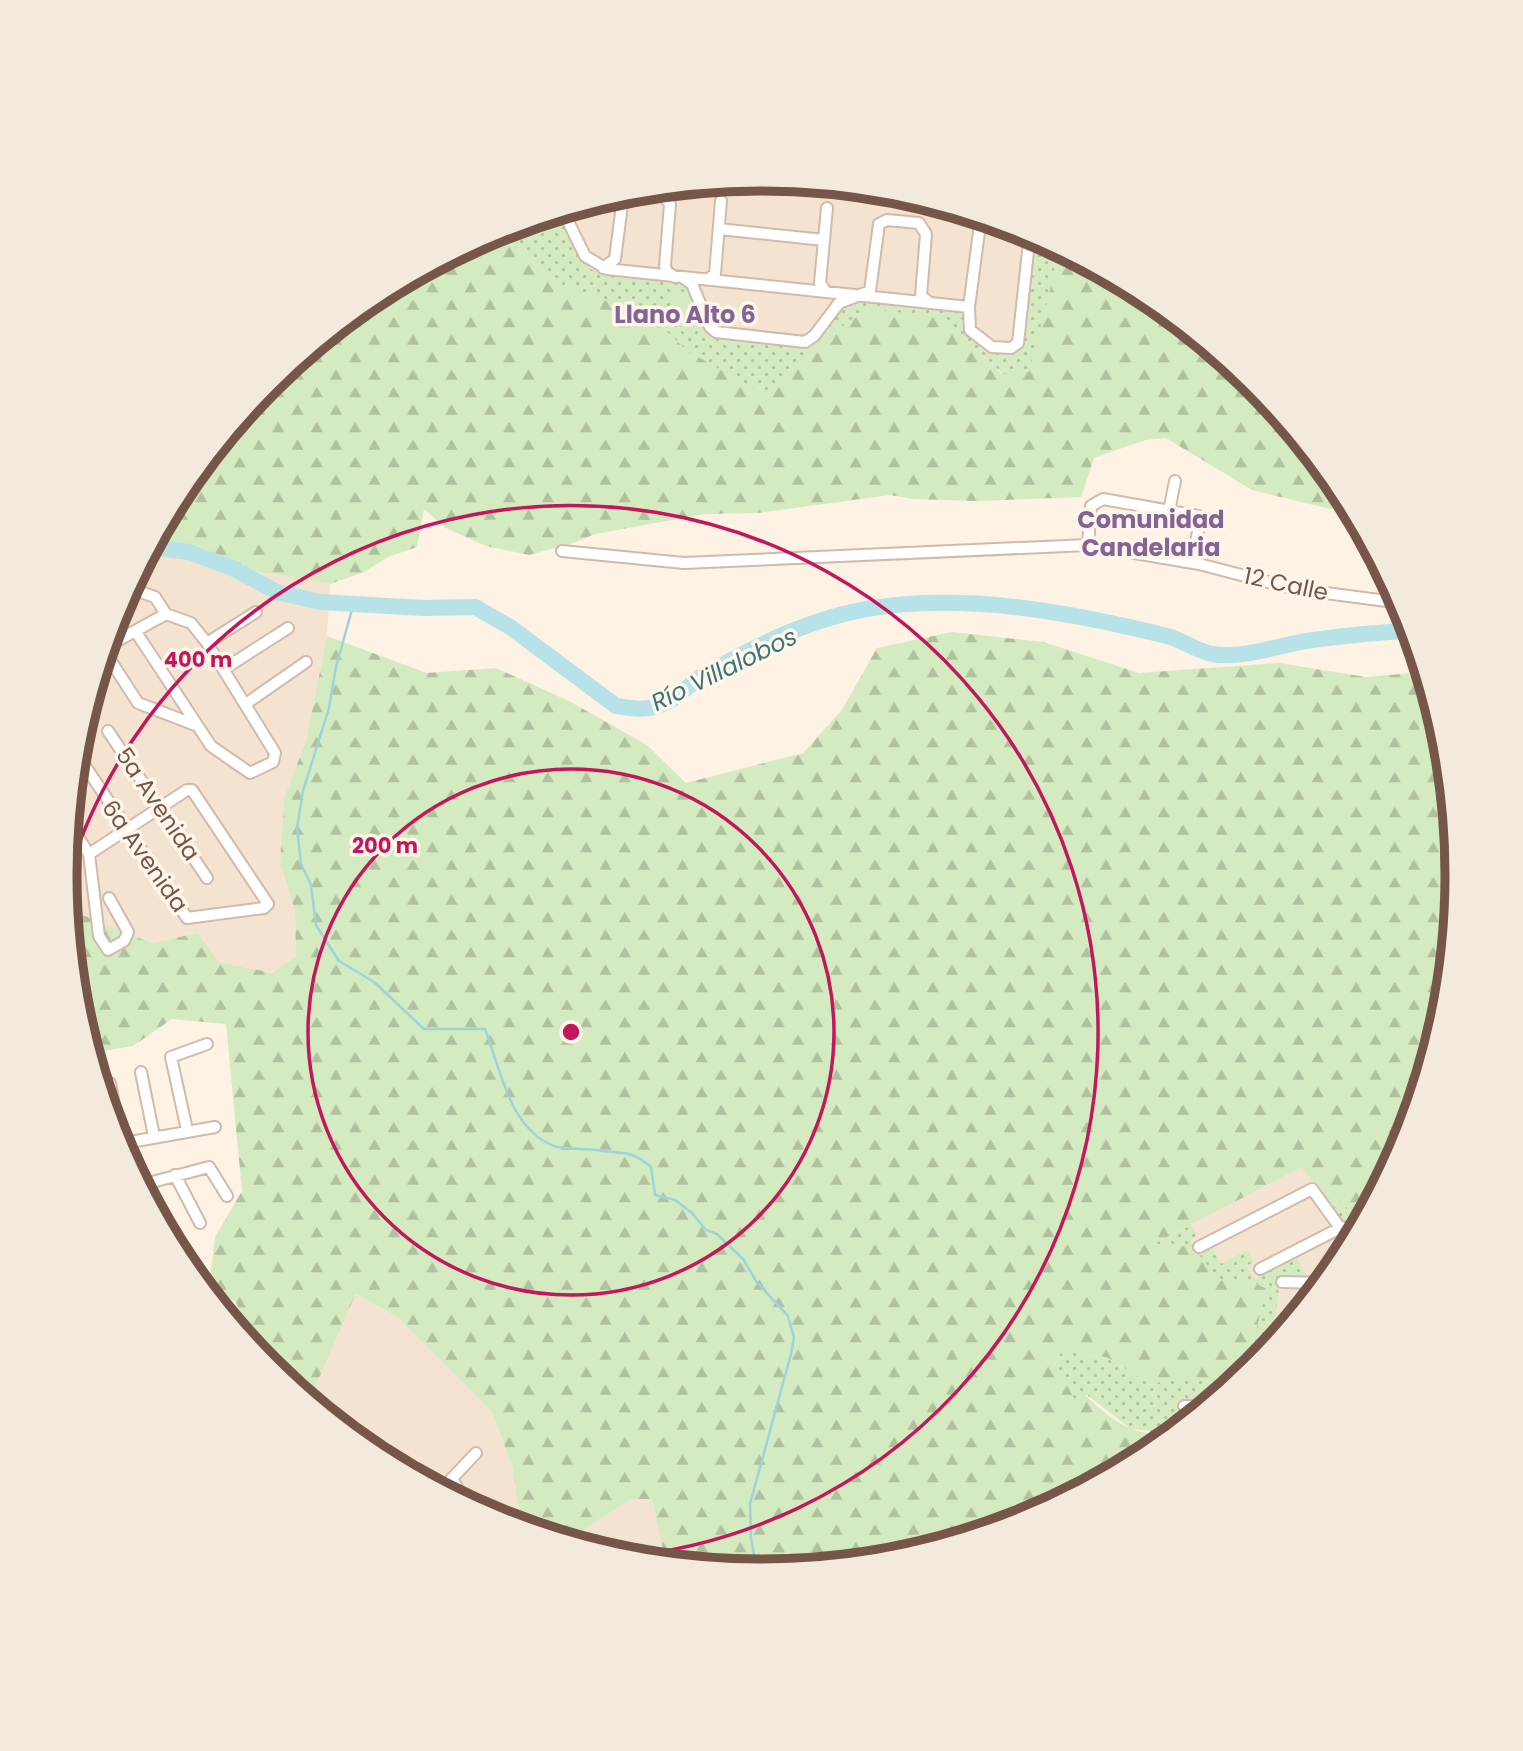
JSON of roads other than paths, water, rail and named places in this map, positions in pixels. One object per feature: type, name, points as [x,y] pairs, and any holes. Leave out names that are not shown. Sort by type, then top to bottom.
[{"type":"street","points":[[665,198],[670,204],[665,266],[692,284],[710,327],[716,332],[803,342],[814,336],[839,303],[857,295],[868,294],[871,289],[879,224],[887,220],[919,223],[926,234],[921,296],[930,303]]},
{"type":"street","points":[[707,280],[715,274],[721,201]]},
{"type":"street","points":[[603,268],[615,259],[622,205]]},
{"type":"street","points":[[826,292],[820,283],[827,208]]},
{"type":"street","points":[[567,219],[581,249],[603,268],[969,307]]},
{"type":"street","points":[[980,226],[969,307],[970,330],[973,335],[992,347],[1016,345],[1028,246]]},
{"type":"street","points":[[719,229],[824,240]]},
{"type":"street","points":[[1169,511],[1175,481]]},
{"type":"street","points":[[1088,545],[1091,506],[1098,500],[1198,516],[1200,519],[1192,563]]},
{"type":"street","name":"12 Calle","points":[[562,551],[684,564],[1088,545],[1192,563],[1295,589],[1388,601]]},
{"type":"street","points":[[136,632],[216,751],[246,771],[254,773],[273,762],[275,753],[247,703],[207,643],[191,623],[166,614],[155,597],[139,592]]},
{"type":"street","points":[[207,643],[256,611]]},
{"type":"street","points":[[118,643],[166,614]]},
{"type":"street","points":[[224,669],[288,628]]},
{"type":"street","points":[[111,660],[138,703],[198,726]]},
{"type":"street","points":[[247,703],[306,662]]},
{"type":"street","name":"5a Avenida","points":[[108,731],[207,878]]},
{"type":"street","name":"6a Avenida","points":[[86,768],[124,830],[184,916],[193,919],[264,908],[267,900],[194,792],[187,790],[159,807]]},
{"type":"street","points":[[89,854],[159,807]]},
{"type":"street","points":[[78,837],[89,854],[99,936],[108,950],[127,938],[128,932],[109,898]]},
{"type":"street","points":[[187,1130],[171,1057],[207,1044]]},
{"type":"street","points":[[141,1072],[155,1136]]},
{"type":"street","points":[[110,1083],[111,1090]]},
{"type":"street","points":[[131,1141],[187,1130],[215,1128]]},
{"type":"street","points":[[150,1182],[209,1167],[227,1196]]},
{"type":"street","points":[[175,1175],[200,1223]]},
{"type":"street","points":[[1199,1247],[1307,1190],[1316,1192],[1345,1233]]},
{"type":"street","points":[[1260,1269],[1342,1227]]},
{"type":"street","points":[[1282,1282],[1312,1283]]},
{"type":"street","points":[[1184,1406],[1194,1406]]},
{"type":"street","points":[[447,1483],[477,1453]]},
{"type":"street","points":[[452,1478],[457,1488]]},
{"type":"waterway","name":"Río Villalobos","points":[[161,548],[189,552],[232,568],[277,592],[320,602],[423,608],[475,607],[510,627],[616,706],[637,709],[652,708],[665,703],[725,663],[808,625],[851,612],[909,604],[984,604],[1058,613],[1167,636],[1206,653],[1223,655],[1333,637],[1401,632]]},
{"type":"waterway","points":[[353,606],[336,667],[329,708],[303,791],[297,828],[301,864],[311,885],[316,925],[339,961],[374,982],[424,1029],[485,1029],[508,1095],[526,1126],[539,1138],[554,1146],[625,1153],[643,1161],[651,1167],[655,1195],[675,1200],[692,1213],[706,1230],[717,1234],[743,1259],[756,1281],[788,1316],[794,1338],[791,1354],[750,1504],[755,1560]]},
{"type":"district","name":"Llano Alto 6","points":[[685,314]]},
{"type":"district","name":"Comunidad Candelaria","points":[[1151,533]]}]
